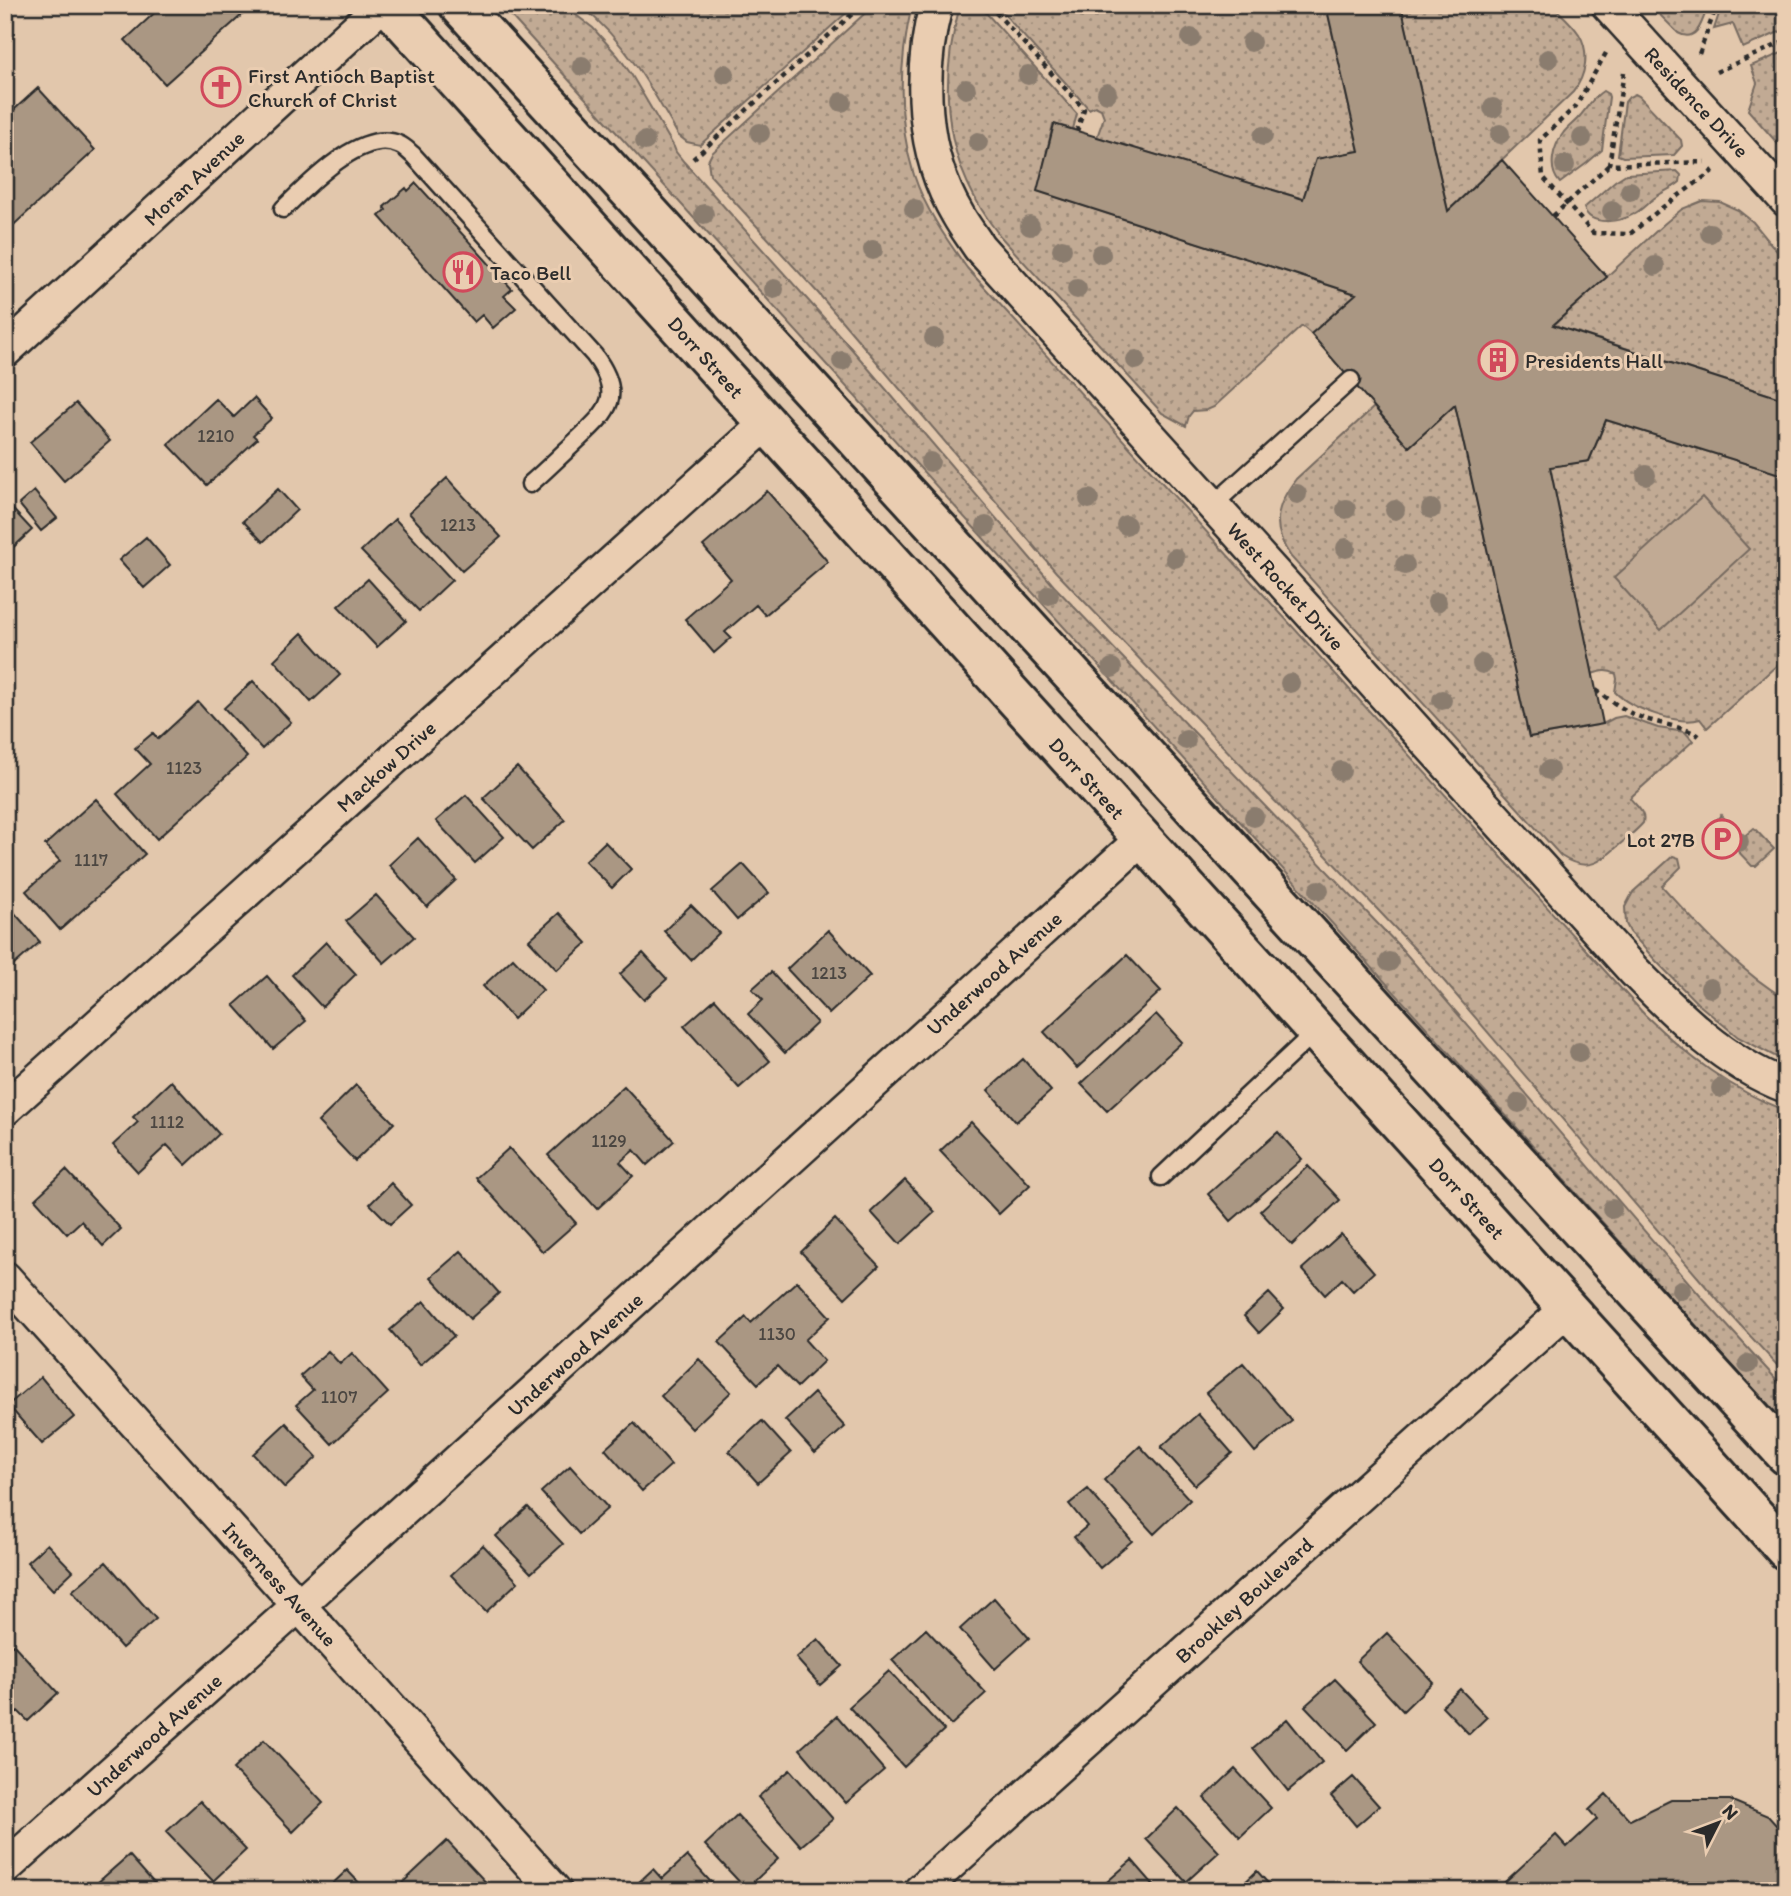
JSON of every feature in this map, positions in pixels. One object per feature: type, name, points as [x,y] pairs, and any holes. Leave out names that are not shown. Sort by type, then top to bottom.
[{"type":"main road","name":"Dorr Street","points":[[388,5],[1786,1550]]},
{"type":"main road","points":[[459,5],[1786,1455]]},
{"type":"main road","points":[[998,679],[1015,663],[1025,660],[1035,665],[1130,771],[1287,910]]},
{"type":"street","name":"Moran Avenue","points":[[5,351],[382,5]]},
{"type":"street","name":"West Rocket Drive","points":[[936,5],[926,56],[925,95],[929,135],[940,175],[957,213],[979,247],[1667,1005],[1734,1059],[1786,1086]]},
{"type":"street","name":"Residence Drive","points":[[1608,5],[1786,200]]},
{"type":"street","name":"Mackow Drive","points":[[5,1109],[766,424]]},
{"type":"street","name":"Underwood Avenue","points":[[5,1868],[299,1605],[1142,839]]},
{"type":"street","name":"Inverness Avenue","points":[[5,1278],[555,1891]]},
{"type":"street","name":"Brookley Boulevard","points":[[920,1891],[1567,1309]]},
{"type":"lane","points":[[283,209],[323,171],[361,146],[380,141],[400,145],[418,161],[594,355],[606,370],[611,385],[608,405],[595,424],[530,484]]},
{"type":"lane","points":[[1213,505],[1351,380]]},
{"type":"lane","points":[[1161,1177],[1316,1031]]},
{"type":"path","points":[[693,159],[862,5]]},
{"type":"path","points":[[989,5],[1084,109],[1077,131]]},
{"type":"path","points":[[1696,61],[1717,5]]},
{"type":"path","points":[[1709,75],[1786,41]]},
{"type":"path","points":[[1606,52],[1576,106],[1540,140],[1543,177],[1593,233],[1630,234],[1715,169]]},
{"type":"path","points":[[1553,216],[1609,165],[1624,71]]},
{"type":"path","points":[[1609,165],[1709,162]]},
{"type":"path","points":[[1596,690],[1637,716],[1676,728],[1693,730],[1699,736]]},
{"type":"shaded area","points":[[501,5],[563,5],[593,28],[631,74],[684,162],[850,347],[1054,586],[1401,948],[1703,1299],[1786,1390],[1786,1425]]},
{"type":"shaded area","points":[[580,5],[788,5],[793,10],[798,5],[855,5],[700,145],[687,142],[678,135],[647,81],[623,49]]},
{"type":"shaded area","points":[[874,5],[912,5],[902,69],[902,112],[909,154],[914,175],[930,212],[967,268],[1645,1015],[1677,1044],[1728,1082],[1786,1111],[1786,1375],[1720,1303],[1432,967],[1056,572],[818,293],[710,175],[708,161],[712,153]]},
{"type":"shaded area","points":[[960,5],[979,5],[1077,114],[1073,129],[1053,124],[1038,191],[1356,294],[1311,334],[1302,326],[1214,407],[1193,411],[1186,426],[1162,413],[1000,236],[981,209],[967,182],[950,126],[948,97],[953,37]]},
{"type":"shaded area","points":[[996,5],[1326,5],[1359,151],[1316,159],[1303,199],[1097,137],[1104,117],[1101,109],[1095,106],[1089,109]]},
{"type":"shaded area","points":[[1401,5],[1552,5],[1570,22],[1585,48],[1584,71],[1573,92],[1448,211]]},
{"type":"shaded area","points":[[1650,5],[1708,5],[1699,28],[1695,33],[1685,36],[1678,33]]},
{"type":"shaded area","points":[[1722,5],[1786,5],[1786,29],[1743,48],[1733,24],[1714,29]]},
{"type":"shaded area","points":[[1786,51],[1786,153],[1748,110],[1757,83],[1751,66]]},
{"type":"shaded area","points":[[1603,91],[1609,97],[1602,150],[1560,183],[1553,164],[1557,144],[1564,132]]},
{"type":"shaded area","points":[[1635,94],[1681,140],[1682,146],[1674,155],[1618,155],[1625,102]]},
{"type":"shaded area","points":[[1677,171],[1681,175],[1680,182],[1628,217],[1614,221],[1599,220],[1587,214],[1584,208],[1626,174]]},
{"type":"shaded area","points":[[1702,201],[1720,202],[1738,210],[1753,222],[1786,262],[1786,400],[1554,325],[1664,224],[1682,209]]},
{"type":"shaded area","points":[[1455,405],[1529,737],[1603,724],[1624,716],[1658,728],[1685,732],[1693,741],[1630,798],[1642,812],[1643,823],[1605,857],[1592,864],[1578,864],[1561,856],[1291,557],[1280,536],[1280,508],[1296,479],[1374,407],[1409,447]]},
{"type":"shaded area","points":[[1606,420],[1786,476],[1786,657],[1707,728],[1700,719],[1691,721],[1668,718],[1632,704],[1615,692],[1616,674],[1610,671],[1592,674],[1550,467],[1589,461]]},
{"type":"shaded area","points":[[1702,497],[1749,549],[1661,630],[1614,578]]},
{"type":"shaded area","points":[[1721,815],[1742,838],[1754,828],[1774,849],[1756,866],[1752,866],[1714,826]]},
{"type":"shaded area","points":[[1673,856],[1679,858],[1681,867],[1662,886],[1735,961],[1786,999],[1786,1062],[1738,1037],[1697,1003],[1630,932],[1626,924],[1625,907],[1633,892]]},
{"type":"building","points":[[163,5],[253,5],[165,84],[125,40]]},
{"type":"building","name":"Presidents Hall","points":[[1326,5],[1401,5],[1448,211],[1502,160],[1607,277],[1553,325],[1786,400],[1786,476],[1606,420],[1589,461],[1550,467],[1603,724],[1529,737],[1455,405],[1409,447],[1311,334],[1356,294],[1037,191],[1054,124],[1303,199],[1316,159],[1359,151]]},
{"type":"building","points":[[38,88],[95,150],[5,233],[5,118]]},
{"type":"building","name":"Taco Bell","points":[[416,183],[512,289],[504,296],[516,308],[493,328],[482,315],[474,322],[379,216],[386,210],[384,207]]},
{"type":"building","points":[[254,398],[272,418],[253,435],[257,439],[207,485],[168,444],[216,399],[234,417]]},
{"type":"building","points":[[76,403],[110,441],[64,481],[30,442]]},
{"type":"building","points":[[447,478],[501,537],[462,571],[409,513]]},
{"type":"building","points":[[278,489],[297,510],[263,542],[243,521]]},
{"type":"building","points":[[34,491],[57,518],[41,531],[19,504]]},
{"type":"building","points":[[767,491],[828,562],[765,615],[756,605],[725,632],[731,638],[714,653],[685,619],[731,579],[703,546]]},
{"type":"building","points":[[5,501],[32,530],[5,555]]},
{"type":"building","points":[[395,519],[452,580],[419,611],[361,551]]},
{"type":"building","points":[[146,537],[170,565],[144,588],[119,560]]},
{"type":"building","points":[[368,579],[406,621],[377,647],[338,606]]},
{"type":"building","points":[[302,633],[340,675],[311,702],[274,660]]},
{"type":"building","points":[[253,681],[291,722],[262,749],[224,708]]},
{"type":"building","points":[[198,702],[247,757],[157,839],[117,794],[150,764],[135,748],[153,733],[158,739]]},
{"type":"building","points":[[517,767],[565,820],[532,850],[483,798]]},
{"type":"building","points":[[466,795],[504,837],[475,863],[436,821]]},
{"type":"building","points":[[96,799],[145,854],[60,930],[26,891],[60,861],[45,845]]},
{"type":"building","points":[[418,838],[456,880],[427,907],[389,865]]},
{"type":"building","points":[[605,842],[631,869],[612,888],[585,861]]},
{"type":"building","points":[[743,864],[769,893],[737,920],[712,891]]},
{"type":"building","points":[[376,895],[414,937],[384,963],[346,921]]},
{"type":"building","points":[[5,902],[40,942],[5,973]]},
{"type":"building","points":[[691,905],[719,933],[691,960],[664,931]]},
{"type":"building","points":[[559,913],[587,943],[557,970],[529,940]]},
{"type":"building","points":[[828,930],[870,976],[829,1014],[787,969]]},
{"type":"building","points":[[326,942],[356,974],[322,1007],[292,975]]},
{"type":"building","points":[[643,953],[667,979],[644,1000],[620,974]]},
{"type":"building","points":[[1127,955],[1161,991],[1077,1068],[1044,1032]]},
{"type":"building","points":[[513,958],[543,990],[513,1019],[483,986]]},
{"type":"building","points":[[771,972],[817,1023],[785,1053],[748,1014],[763,1000],[752,989]]},
{"type":"building","points":[[267,976],[306,1021],[273,1049],[234,1005]]},
{"type":"building","points":[[715,999],[770,1061],[739,1088],[684,1026]]},
{"type":"building","points":[[1156,1014],[1182,1042],[1107,1111],[1081,1084]]},
{"type":"building","points":[[1023,1059],[1051,1091],[1016,1122],[988,1090]]},
{"type":"building","points":[[171,1081],[219,1134],[186,1165],[167,1145],[138,1172],[113,1145],[138,1122],[133,1117]]},
{"type":"building","points":[[356,1085],[394,1123],[355,1161],[318,1122]]},
{"type":"building","points":[[624,1086],[674,1141],[647,1165],[634,1150],[620,1162],[633,1176],[597,1209],[548,1155]]},
{"type":"building","points":[[971,1122],[1030,1185],[999,1214],[940,1151]]},
{"type":"building","points":[[1278,1132],[1302,1159],[1231,1221],[1208,1194]]},
{"type":"building","points":[[509,1148],[576,1223],[543,1252],[476,1178]]},
{"type":"building","points":[[1308,1166],[1340,1200],[1292,1245],[1260,1211]]},
{"type":"building","points":[[66,1170],[121,1229],[103,1246],[81,1221],[67,1234],[35,1199]]},
{"type":"building","points":[[905,1180],[935,1212],[900,1244],[871,1212]]},
{"type":"building","points":[[391,1183],[411,1205],[390,1224],[370,1204]]},
{"type":"building","points":[[835,1219],[879,1266],[845,1298],[801,1252]]},
{"type":"building","points":[[1341,1234],[1374,1272],[1353,1291],[1342,1279],[1325,1295],[1302,1269]]},
{"type":"building","points":[[461,1251],[499,1293],[470,1319],[431,1277]]},
{"type":"building","points":[[797,1281],[830,1317],[805,1340],[824,1361],[797,1387],[777,1366],[758,1384],[719,1342],[746,1317],[751,1323]]},
{"type":"building","points":[[1269,1293],[1284,1309],[1259,1333],[1244,1316]]},
{"type":"building","points":[[424,1301],[454,1336],[420,1365],[390,1330]]},
{"type":"building","points":[[328,1351],[340,1364],[352,1353],[388,1393],[332,1444],[296,1405],[313,1390],[300,1376]]},
{"type":"building","points":[[699,1359],[731,1392],[692,1429],[661,1396]]},
{"type":"building","points":[[1243,1363],[1292,1421],[1255,1452],[1206,1393]]},
{"type":"building","points":[[41,1377],[74,1417],[42,1444],[8,1405]]},
{"type":"building","points":[[814,1393],[845,1427],[815,1453],[785,1420]]},
{"type":"building","points":[[1198,1414],[1232,1453],[1195,1485],[1161,1447]]},
{"type":"building","points":[[762,1421],[791,1453],[758,1483],[729,1451]]},
{"type":"building","points":[[286,1423],[317,1457],[285,1488],[253,1454]]},
{"type":"building","points":[[634,1423],[671,1465],[642,1491],[605,1449]]},
{"type":"building","points":[[1140,1446],[1190,1500],[1154,1534],[1104,1480]]},
{"type":"building","points":[[570,1466],[608,1508],[579,1534],[541,1492]]},
{"type":"building","points":[[1088,1489],[1132,1541],[1100,1568],[1074,1537],[1087,1526],[1069,1504]]},
{"type":"building","points":[[528,1507],[563,1544],[531,1573],[496,1536]]},
{"type":"building","points":[[47,1544],[73,1571],[53,1590],[27,1562]]},
{"type":"building","points":[[483,1545],[518,1582],[486,1612],[451,1575]]},
{"type":"building","points":[[106,1562],[156,1619],[122,1648],[72,1591]]},
{"type":"building","points":[[994,1598],[1029,1638],[995,1669],[960,1629]]},
{"type":"building","points":[[926,1629],[986,1693],[951,1725],[892,1660]]},
{"type":"building","points":[[1387,1633],[1433,1682],[1403,1711],[1357,1661]]},
{"type":"building","points":[[818,1639],[842,1666],[820,1685],[796,1658]]},
{"type":"building","points":[[13,1644],[58,1693],[28,1721],[18,1711],[5,1722],[5,1651]]},
{"type":"building","points":[[889,1671],[944,1730],[904,1767],[849,1707]]},
{"type":"building","points":[[1335,1679],[1376,1722],[1347,1750],[1305,1706]]},
{"type":"building","points":[[1460,1689],[1487,1717],[1469,1734],[1442,1706]]},
{"type":"building","points":[[837,1716],[884,1770],[846,1803],[800,1749]]},
{"type":"building","points":[[1287,1719],[1322,1762],[1288,1791],[1253,1748]]},
{"type":"building","points":[[264,1740],[323,1803],[293,1832],[233,1769]]},
{"type":"building","points":[[1235,1769],[1271,1808],[1240,1837],[1204,1798]]},
{"type":"building","points":[[790,1770],[833,1819],[801,1846],[758,1797]]},
{"type":"building","points":[[1353,1777],[1379,1806],[1356,1826],[1331,1796]]},
{"type":"building","points":[[1606,1794],[1630,1820],[1671,1800],[1730,1800],[1768,1816],[1786,1836],[1786,1891],[1495,1891],[1556,1835],[1567,1847],[1597,1819],[1589,1810]]},
{"type":"building","points":[[200,1801],[246,1850],[213,1881],[166,1832]]},
{"type":"building","points":[[1178,1808],[1219,1852],[1186,1882],[1146,1839]]},
{"type":"building","points":[[737,1815],[778,1859],[746,1889],[705,1845]]},
{"type":"building","points":[[447,1841],[494,1891],[406,1891],[400,1885]]},
{"type":"building","points":[[129,1855],[161,1891],[101,1891],[96,1884]]},
{"type":"building","points":[[687,1856],[719,1891],[646,1891],[638,1883],[653,1869],[662,1879]]},
{"type":"building","points":[[1132,1860],[1159,1891],[1103,1891],[1100,1888]]},
{"type":"building","points":[[347,1870],[367,1891],[325,1891]]},
{"type":"building","points":[[1257,1871],[1275,1891],[1241,1891],[1239,1888]]},
{"type":"place","name":"First Antioch Baptist Church of Christ","points":[[221,87]]},
{"type":"place","name":"Taco Bell","points":[[463,272]]},
{"type":"place","name":"Presidents Hall","points":[[1498,360]]},
{"type":"place","name":"Lot 27B","points":[[1722,839]]}]
